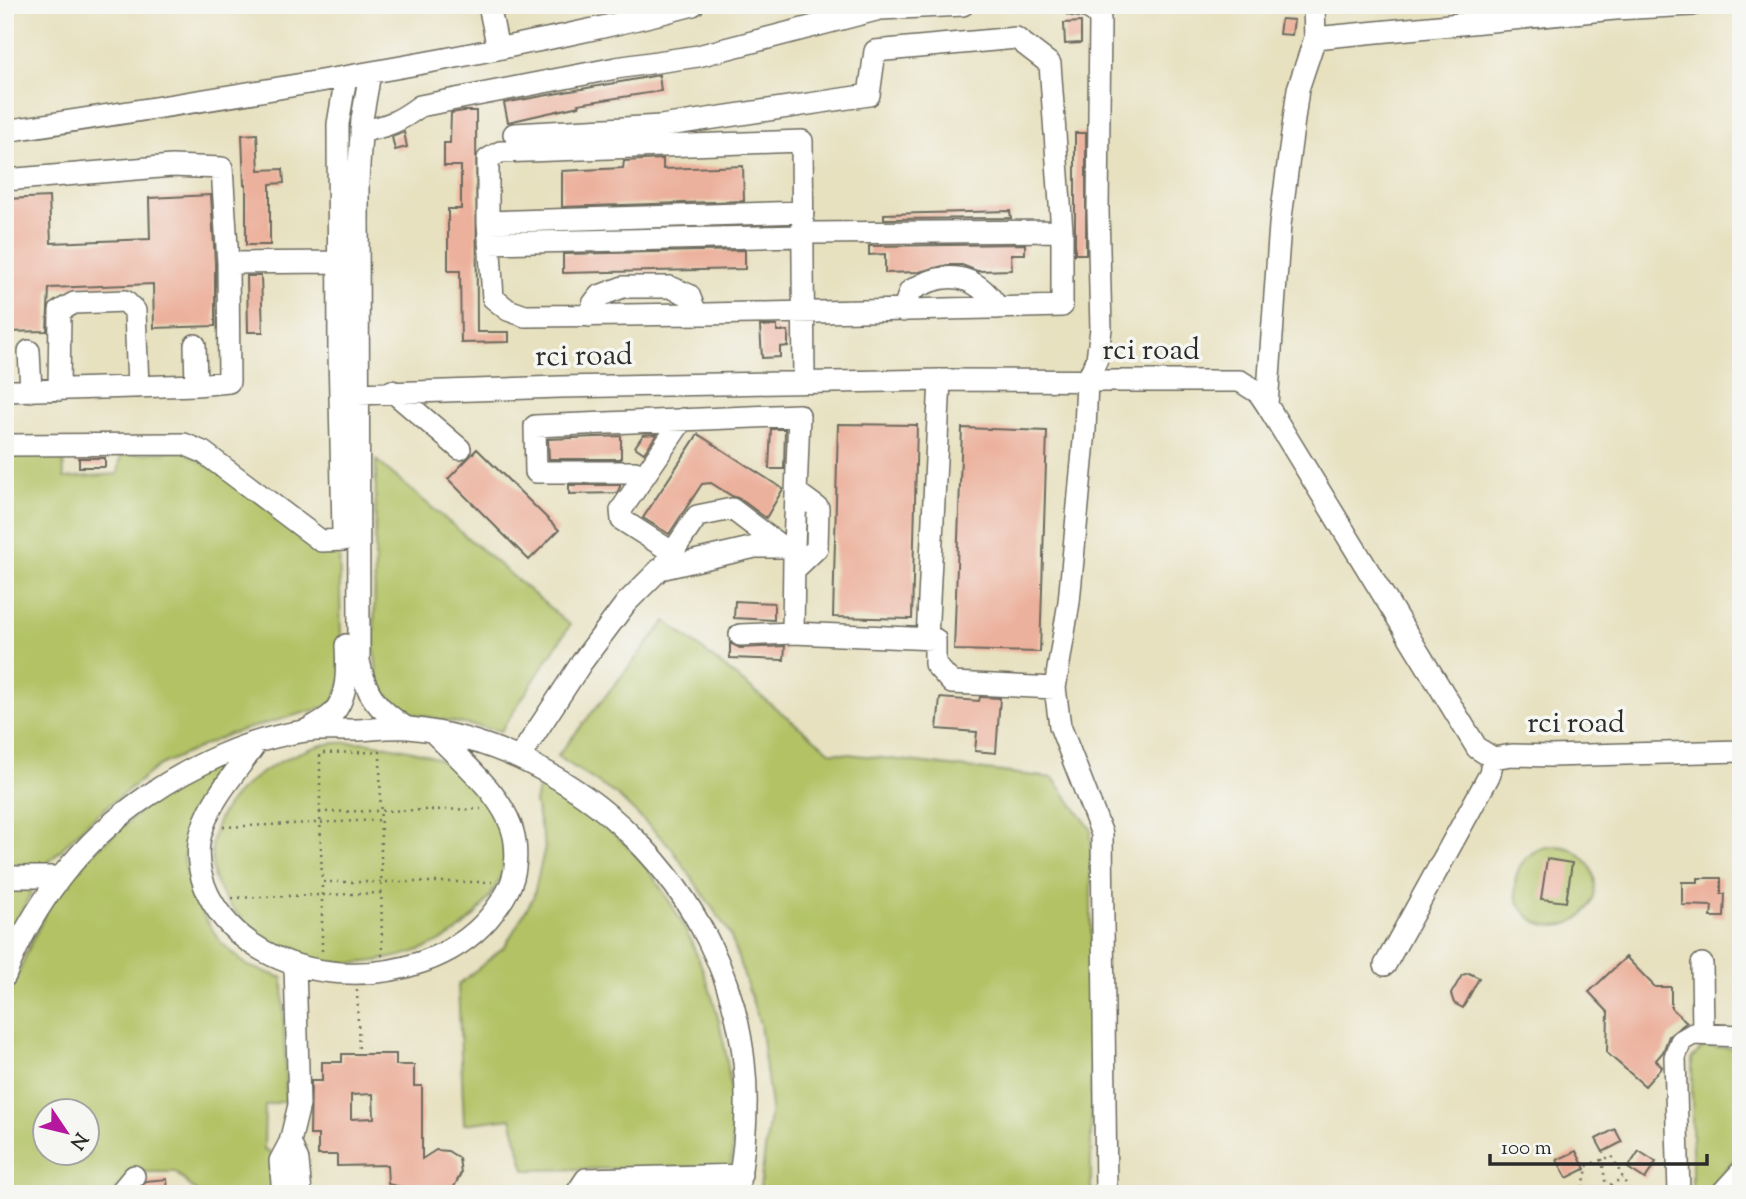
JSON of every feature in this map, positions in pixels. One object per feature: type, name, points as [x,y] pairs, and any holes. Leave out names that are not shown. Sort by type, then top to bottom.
[{"type":"street","points":[[489,5],[498,49]]},
{"type":"street","points":[[5,131],[369,73],[612,27],[694,5]]},
{"type":"street","points":[[362,125],[380,128],[401,120],[420,106],[616,68],[698,56],[880,9],[963,5]]},
{"type":"street","points":[[1073,5],[1091,9],[1100,19],[1098,185],[1101,329],[1097,359],[1087,381],[1069,602],[1055,688],[1060,726],[1102,834],[1106,1194]]},
{"type":"street","points":[[1267,405],[1282,211],[1298,89],[1315,38],[1314,5]]},
{"type":"street","points":[[1315,38],[1615,9],[1693,5]]},
{"type":"street","points":[[514,134],[661,126],[869,94],[875,51],[1016,37],[1050,64],[1062,231],[1062,306],[903,311],[803,311],[525,316],[508,310],[493,298],[488,159],[500,152],[802,141],[803,212],[803,311],[802,383],[796,492],[788,547],[794,570],[793,633]]},
{"type":"street","points":[[369,73],[358,181],[359,661],[364,685],[373,700],[391,718],[407,728]]},
{"type":"street","points":[[305,731],[332,714],[343,695],[347,671],[338,124],[346,76]]},
{"type":"street","points":[[5,180],[172,166],[222,168],[228,263],[229,382],[5,391]]},
{"type":"street","points":[[489,233],[803,212]]},
{"type":"street","points":[[489,233],[803,236],[813,233],[1062,231]]},
{"type":"street","points":[[228,263],[339,262]]},
{"type":"street","points":[[903,311],[910,291],[937,279],[955,278],[970,280],[980,286],[998,308]]},
{"type":"street","points":[[59,390],[60,311],[74,303],[124,301],[135,311],[138,387]]},
{"type":"street","points":[[195,345],[196,385]]},
{"type":"street","points":[[29,351],[32,391]]},
{"type":"street","points":[[926,639],[940,380]]},
{"type":"street","name":"rci road","points":[[357,394],[392,391],[940,380],[1240,381],[1259,393],[1267,405],[1477,748],[1493,758],[1512,755],[1741,751]]},
{"type":"street","points":[[392,391],[460,449]]},
{"type":"street","points":[[642,479],[635,472],[536,472],[535,426],[799,415]]},
{"type":"street","points":[[666,561],[622,520],[621,510],[683,419]]},
{"type":"street","points":[[5,445],[184,444],[203,452],[321,541],[344,540]]},
{"type":"street","points":[[794,570],[817,548],[818,508],[796,492]]},
{"type":"street","points":[[519,758],[626,603],[666,561],[697,516],[732,509],[788,547]]},
{"type":"street","points":[[666,561],[755,547],[788,547]]},
{"type":"street","points":[[740,635],[793,633],[934,639],[935,664],[952,682],[1055,688]]},
{"type":"street","points":[[5,976],[30,922],[60,877],[92,840],[129,808],[169,781],[212,759],[257,742],[305,731],[407,728],[480,744],[519,758],[566,784],[606,812],[665,872],[699,922],[723,978],[734,1012],[744,1059],[747,1108],[739,1184],[630,1178],[586,1179],[576,1194]]},
{"type":"street","points":[[257,742],[218,798],[202,828],[198,858],[202,880],[216,909],[235,932],[270,955],[295,966],[357,973],[389,971],[430,960],[461,943],[474,934],[505,898],[512,882],[515,841],[503,808],[434,733]]},
{"type":"street","points":[[1385,965],[1490,774],[1493,758]]},
{"type":"street","points":[[5,877],[60,877]]},
{"type":"street","points":[[1702,964],[1703,1034]]},
{"type":"street","points":[[283,1194],[280,1161],[290,1142],[299,1105],[295,966]]},
{"type":"street","points":[[1672,1193],[1675,1057],[1681,1041],[1693,1034],[1741,1036]]},
{"type":"street","points":[[290,1142],[298,1161],[301,1194]]},
{"type":"street","points":[[1721,1194],[1741,1172]]},
{"type":"street","points":[[119,1194],[134,1176]]},
{"type":"street","points":[[630,1178],[645,1194]]},
{"type":"path","points":[[322,954],[320,753],[380,752],[382,955],[370,954]]},
{"type":"path","points":[[320,812],[503,808]]},
{"type":"path","points":[[202,828],[381,821]]},
{"type":"path","points":[[322,882],[512,882]]},
{"type":"path","points":[[211,899],[381,893]]},
{"type":"path","points":[[357,973],[359,1054]]},
{"type":"path","points":[[1623,1178],[1582,1193],[1588,1165],[1612,1156],[1623,1178],[1630,1193],[1672,1193]]},
{"type":"path","points":[[1602,1160],[1607,1194]]},
{"type":"green space","points":[[182,450],[339,545],[342,680],[332,705],[229,734],[158,766],[87,823],[47,864],[5,865],[5,453],[63,452],[64,478],[118,474],[121,455]]},
{"type":"green space","points":[[376,460],[570,625],[501,731],[407,713],[379,688],[374,649]]},
{"type":"green space","points":[[666,621],[831,752],[1053,778],[1091,829],[1091,1194],[759,1194],[771,1107],[760,1024],[730,934],[670,846],[618,796],[557,756]]},
{"type":"green space","points":[[364,742],[428,755],[446,763],[471,782],[491,807],[498,822],[504,853],[503,869],[491,895],[477,912],[456,932],[442,940],[393,958],[357,963],[324,961],[275,943],[244,921],[232,908],[213,876],[213,836],[220,817],[232,800],[264,771],[303,751],[322,745]]},
{"type":"green space","points":[[242,755],[216,778],[196,808],[184,858],[193,899],[221,943],[248,966],[283,978],[286,1101],[265,1105],[264,1149],[271,1152],[275,1194],[199,1194],[175,1172],[132,1172],[113,1194],[5,1194],[5,1008],[47,910],[89,856],[145,807],[184,780]]},
{"type":"green space","points":[[540,778],[592,816],[628,847],[663,891],[684,927],[701,965],[724,1045],[730,1086],[731,1167],[525,1170],[511,1118],[464,1124],[458,985],[505,946],[533,898],[545,847],[535,803]]},
{"type":"green space","points":[[1555,846],[1570,849],[1583,858],[1592,871],[1595,886],[1592,901],[1583,914],[1570,923],[1555,926],[1540,923],[1527,914],[1518,901],[1515,886],[1518,871],[1527,858],[1540,849]]},
{"type":"green space","points":[[5,887],[34,887],[5,943]]},
{"type":"green space","points":[[1703,1047],[1741,1048],[1741,1152],[1703,1194],[1692,1194],[1692,1058]]},
{"type":"green space","points":[[657,1183],[723,1183],[720,1194],[656,1194]]},
{"type":"building","points":[[1281,19],[1294,20],[1292,35],[1279,34]]},
{"type":"building","points":[[1081,22],[1081,43],[1065,44],[1064,23]]},
{"type":"building","points":[[659,75],[661,91],[578,104],[579,106],[508,122],[504,103]]},
{"type":"building","points":[[476,111],[477,332],[509,332],[509,342],[461,343],[460,271],[448,271],[448,209],[461,209],[461,166],[444,166],[444,143],[450,143],[451,113]]},
{"type":"building","points":[[404,132],[407,147],[395,150],[392,137]]},
{"type":"building","points":[[1075,133],[1086,133],[1086,254],[1075,254]]},
{"type":"building","points":[[257,134],[259,170],[283,169],[284,183],[270,184],[270,245],[246,245],[246,185],[242,135]]},
{"type":"building","points":[[663,159],[663,169],[743,166],[744,201],[562,207],[562,171],[623,168],[624,161]]},
{"type":"building","points":[[211,195],[215,326],[154,328],[153,284],[49,288],[47,331],[5,332],[5,199],[49,197],[51,243],[150,239],[149,198]]},
{"type":"building","points":[[1010,211],[1011,218],[884,219],[884,214]]},
{"type":"building","points":[[1025,244],[1025,254],[1011,254],[1012,270],[977,271],[962,265],[947,265],[919,272],[885,273],[885,254],[869,255],[869,246]]},
{"type":"building","points":[[745,250],[745,269],[563,273],[563,254]]},
{"type":"building","points":[[247,276],[261,276],[263,332],[248,332]]},
{"type":"building","points":[[760,326],[777,326],[777,331],[788,331],[788,346],[780,347],[780,357],[762,358]]},
{"type":"building","points":[[838,424],[917,425],[912,619],[833,617]]},
{"type":"building","points":[[962,428],[1047,431],[1040,652],[954,650]]},
{"type":"building","points":[[771,429],[785,429],[784,469],[769,469]]},
{"type":"building","points":[[657,434],[644,453],[635,447],[643,435]]},
{"type":"building","points":[[698,434],[783,489],[766,518],[711,483],[702,484],[669,534],[643,518]]},
{"type":"building","points":[[621,436],[621,459],[549,459],[548,439]]},
{"type":"building","points":[[477,449],[559,530],[529,560],[448,479]]},
{"type":"building","points":[[79,458],[105,458],[105,467],[79,467]]},
{"type":"building","points":[[569,485],[620,487],[617,493],[569,494]]},
{"type":"building","points":[[735,601],[774,603],[774,620],[734,618]]},
{"type":"building","points":[[730,643],[740,648],[785,646],[784,660],[730,658]]},
{"type":"building","points":[[980,697],[1000,698],[996,753],[975,751],[977,732],[937,729],[940,698],[979,701]]},
{"type":"building","points":[[1547,859],[1572,863],[1566,902],[1541,899]]},
{"type":"building","points":[[1698,878],[1721,878],[1721,894],[1725,894],[1724,917],[1711,917],[1712,906],[1682,905],[1682,882],[1698,882]]},
{"type":"building","points":[[1626,957],[1655,987],[1671,987],[1671,1008],[1687,1022],[1669,1036],[1663,1052],[1656,1060],[1662,1067],[1645,1086],[1607,1053],[1608,1012],[1589,992]]},
{"type":"building","points":[[1469,973],[1479,978],[1463,1008],[1454,1003],[1451,994],[1462,975]]},
{"type":"building","points":[[342,1054],[396,1054],[396,1065],[414,1065],[414,1086],[422,1086],[422,1159],[436,1150],[448,1151],[459,1158],[461,1173],[454,1187],[439,1194],[431,1194],[388,1184],[387,1165],[337,1166],[337,1155],[318,1155],[318,1135],[310,1135],[311,1081],[322,1081],[322,1062],[342,1062]],"holes":[[[373,1094],[374,1118],[351,1119],[351,1095]]]},
{"type":"building","points":[[1615,1129],[1622,1142],[1603,1152],[1596,1139]]},
{"type":"building","points":[[1576,1151],[1585,1169],[1567,1178],[1557,1160]]},
{"type":"building","points":[[1639,1151],[1656,1162],[1645,1179],[1628,1168]]},
{"type":"building","points":[[167,1179],[168,1194],[141,1194],[140,1189],[146,1181]]}]
